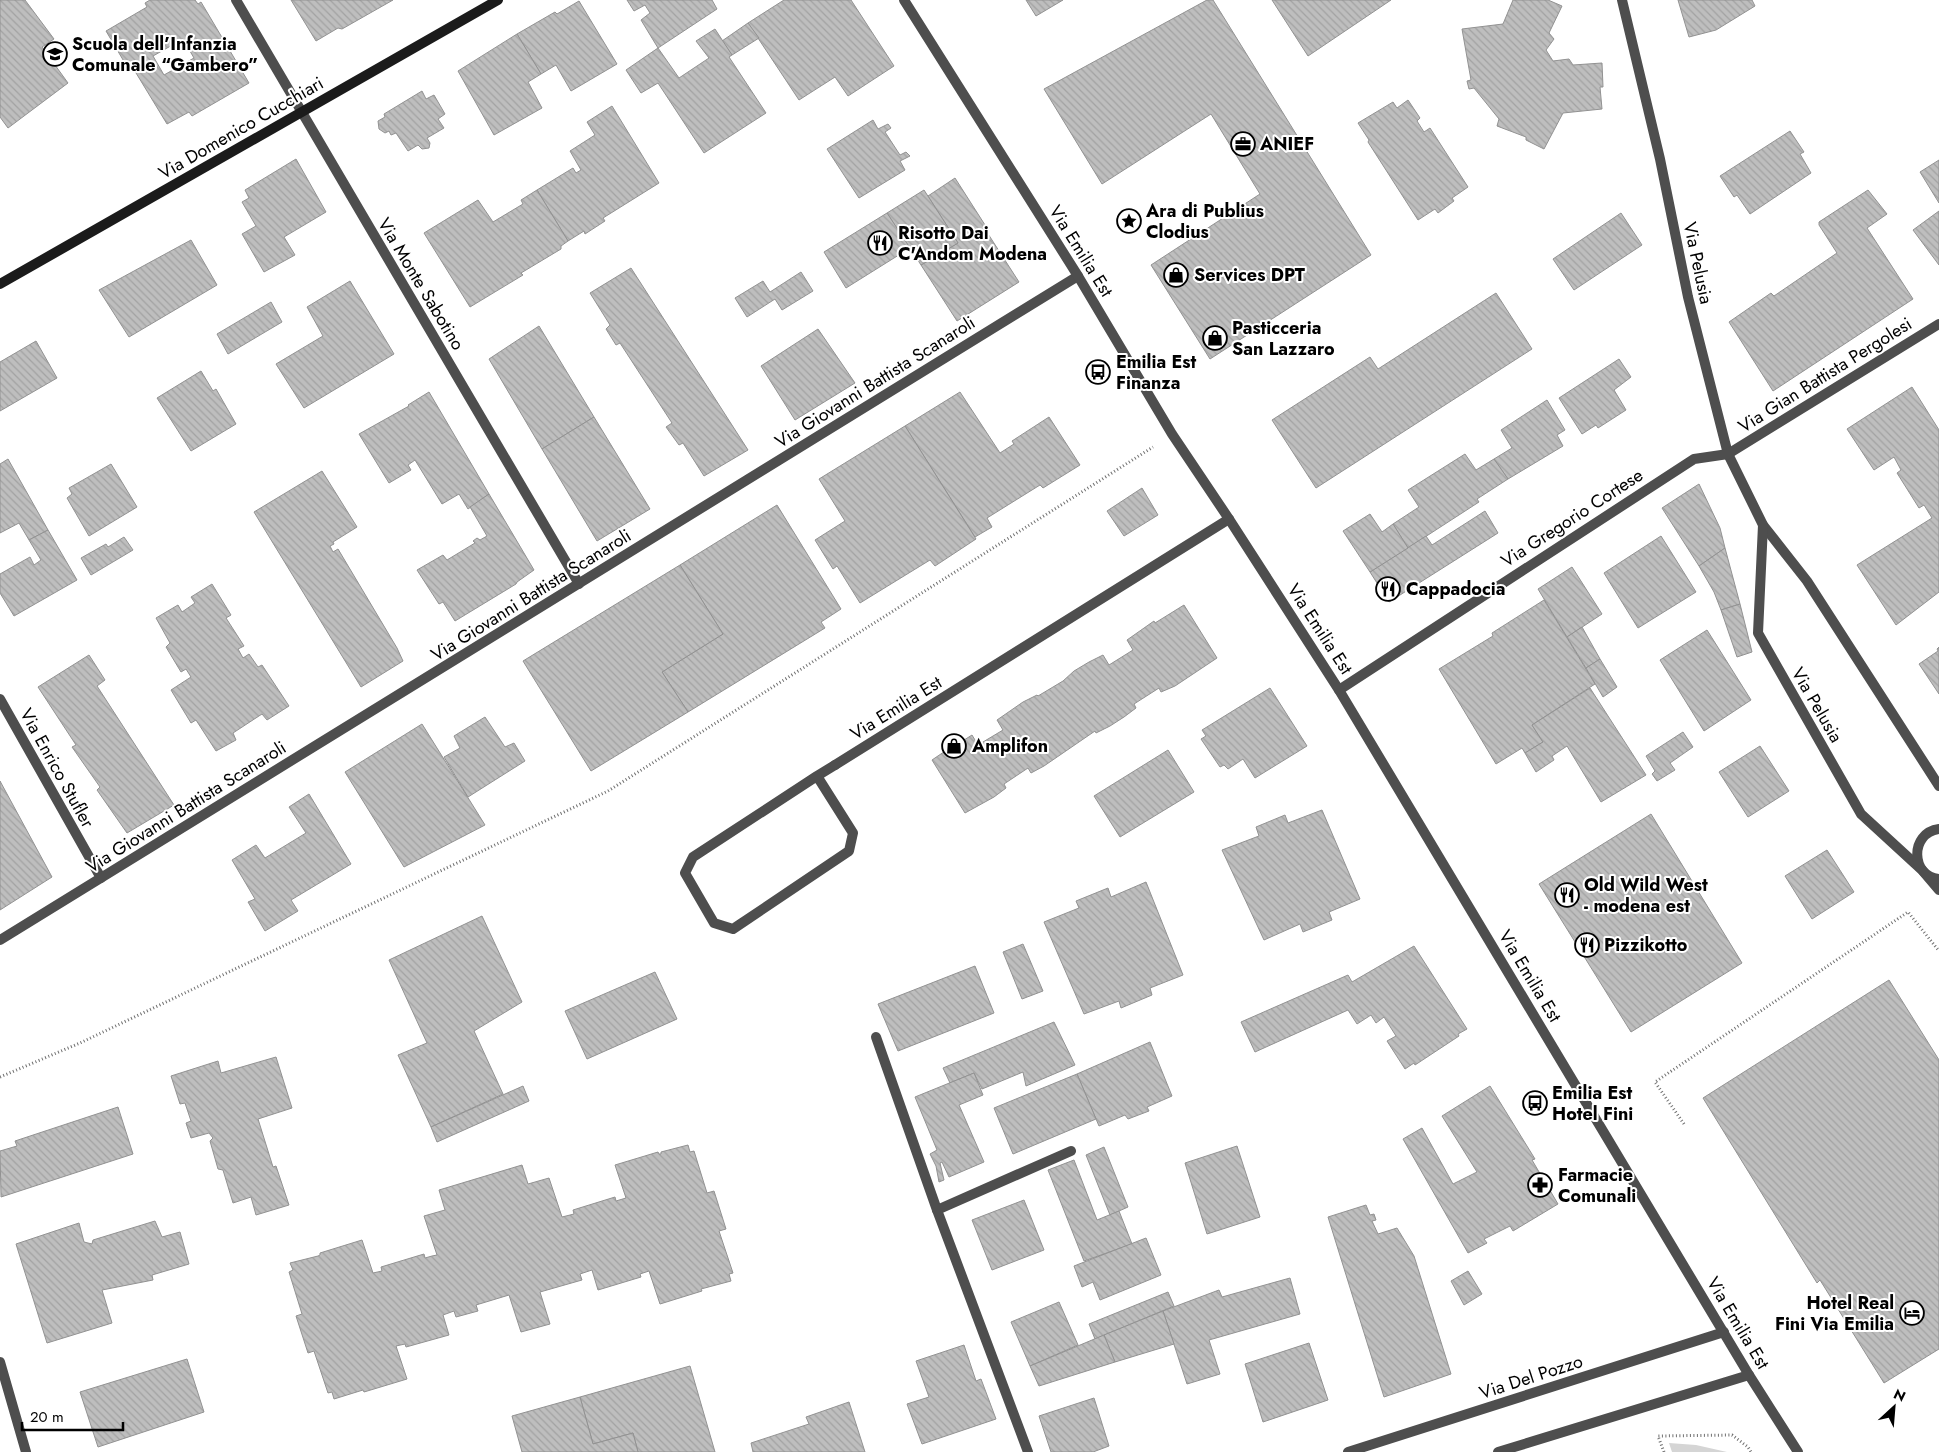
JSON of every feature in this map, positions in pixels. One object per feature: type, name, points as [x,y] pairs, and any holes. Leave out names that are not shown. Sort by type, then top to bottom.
[{"type":"main road","name":"Via Domenico Cucchiari","points":[[0,284],[498,0]]},
{"type":"street","name":"Via Monte Sabotino","points":[[236,0],[579,584]]},
{"type":"street","name":"Via Emilia Est","points":[[904,0],[1078,276],[1172,434],[1230,519],[1339,690],[1749,1375],[1798,1452]]},
{"type":"street","name":"Via Pelusia","points":[[1622,0],[1660,159],[1688,297],[1728,454],[1763,525],[1807,581],[1939,786]]},
{"type":"street","name":"Via Giovanni Battista Scanaroli","points":[[0,940],[1078,276]]},
{"type":"street","name":"Via Gian Battista Pergolesi","points":[[1728,454],[1939,324]]},
{"type":"street","name":"Via Gregorio Cortese","points":[[1339,690],[1694,458],[1728,454]]},
{"type":"street","name":"Via Emilia Est","points":[[817,776],[853,833],[849,851],[733,929],[714,923],[685,873],[693,857],[817,776],[1230,519]]},
{"type":"street","name":"Via Pelusia","points":[[1763,525],[1758,633],[1860,814],[1922,870],[1939,890]]},
{"type":"street","name":"Via Enrico Stufler","points":[[0,699],[101,878]]},
{"type":"street","name":"Via Pelusia","points":[[1939,829],[1926,833],[1919,841],[1916,851],[1917,861],[1922,870],[1939,879]]},
{"type":"street","points":[[876,1037],[937,1210],[1028,1452]]},
{"type":"street","points":[[937,1210],[1071,1151]]},
{"type":"street","name":"Via Del Pozzo","points":[[1348,1452],[1364,1450],[1724,1332]]},
{"type":"street","points":[[0,1362],[26,1452]]},
{"type":"street","points":[[1498,1452],[1749,1375]]},
{"type":"path","points":[[0,1077],[80,1043],[608,791],[1172,434]]},
{"type":"path","points":[[1684,1124],[1655,1082],[1908,912],[1939,951]]},
{"type":"path","points":[[1664,1452],[1658,1436],[1732,1435],[1748,1447],[1751,1452]]},
{"type":"shaded area","points":[[1669,1443],[1696,1445],[1727,1452],[1672,1452]]},
{"type":"building","points":[[0,0],[25,0],[54,39],[42,47],[68,83],[8,128],[0,117]]},
{"type":"building","points":[[150,0],[195,0],[198,4],[201,2],[249,83],[192,116],[189,112],[167,124],[133,68],[129,70],[106,31],[147,7],[145,3]],"holes":[[[183,39],[194,58],[164,75],[153,56]]]},
{"type":"building","points":[[291,0],[393,0],[342,29],[338,28],[316,41]]},
{"type":"building","points":[[627,0],[712,0],[717,9],[658,48],[641,20],[650,13],[645,5],[634,11]]},
{"type":"building","points":[[784,0],[851,0],[894,66],[848,96],[835,77],[799,100],[748,23]]},
{"type":"building","points":[[1026,0],[1063,0],[1036,16]]},
{"type":"building","points":[[1207,0],[1213,0],[1371,255],[1210,359],[1151,265],[1260,194],[1211,114],[1102,184],[1044,89]]},
{"type":"building","points":[[1272,0],[1391,0],[1308,56]]},
{"type":"building","points":[[1513,0],[1548,0],[1562,6],[1549,33],[1554,39],[1546,50],[1553,61],[1569,59],[1573,65],[1602,63],[1603,87],[1600,87],[1602,109],[1563,113],[1544,149],[1526,140],[1526,137],[1497,126],[1499,119],[1474,88],[1469,89],[1467,81],[1471,80],[1462,29],[1503,24]]},
{"type":"building","points":[[1678,0],[1752,0],[1755,6],[1716,30],[1689,37]]},
{"type":"building","points":[[579,1],[617,64],[571,91],[556,65],[541,74],[517,34],[555,12],[557,14]]},
{"type":"building","points":[[748,23],[759,38],[732,55],[722,41]]},
{"type":"building","points":[[715,29],[732,55],[729,57],[766,113],[704,153],[658,83],[641,93],[626,70],[658,48],[679,78],[709,58],[696,41]]},
{"type":"building","points":[[517,34],[541,74],[528,82],[542,108],[494,135],[458,71]]},
{"type":"building","points":[[422,91],[426,99],[434,95],[445,114],[438,119],[444,128],[427,138],[430,143],[429,148],[422,149],[418,145],[408,151],[396,133],[391,135],[389,131],[385,133],[379,129],[378,121],[385,117],[384,114]]},
{"type":"building","points":[[1408,100],[1420,118],[1417,121],[1424,132],[1430,128],[1468,187],[1452,198],[1454,201],[1438,213],[1435,209],[1418,220],[1358,123],[1393,102],[1397,108]]},
{"type":"building","points":[[612,106],[659,183],[603,218],[605,221],[585,234],[584,231],[568,241],[537,190],[573,168],[576,173],[581,170],[570,151],[595,135],[587,122]]},
{"type":"building","points":[[873,120],[878,129],[888,124],[891,128],[885,132],[900,155],[906,152],[910,156],[900,161],[905,170],[859,198],[827,149]]},
{"type":"building","points":[[1790,131],[1804,152],[1800,154],[1811,173],[1750,214],[1737,195],[1734,197],[1720,176]]},
{"type":"building","points":[[296,159],[326,212],[284,237],[295,255],[264,272],[242,234],[256,226],[242,202],[249,198],[245,190]]},
{"type":"building","points":[[1939,160],[1939,203],[1920,172]]},
{"type":"building","points":[[955,178],[1019,282],[957,321],[921,265],[958,243],[928,196]]},
{"type":"building","points":[[537,190],[568,241],[561,246],[561,249],[521,273],[523,275],[470,307],[424,233],[478,200],[493,222],[523,204],[521,200]]},
{"type":"building","points":[[924,190],[958,243],[921,265],[887,213]]},
{"type":"building","points":[[1868,190],[1887,214],[1867,228],[1913,299],[1773,391],[1729,322],[1771,293],[1774,296],[1837,253],[1819,225],[1819,222]]},
{"type":"building","points":[[1939,211],[1939,265],[1913,230]]},
{"type":"building","points":[[887,213],[910,248],[846,288],[824,252]]},
{"type":"building","points":[[1621,213],[1642,245],[1574,290],[1553,259]]},
{"type":"building","points":[[191,240],[217,285],[129,337],[99,290]]},
{"type":"building","points":[[631,268],[748,450],[704,476],[683,443],[679,445],[666,427],[672,423],[620,343],[616,345],[606,329],[610,325],[590,293]]},
{"type":"building","points":[[801,272],[813,291],[782,310],[775,299],[747,317],[735,298],[763,281],[770,292]]},
{"type":"building","points":[[350,281],[394,354],[304,408],[276,364],[323,336],[307,307]]},
{"type":"building","points":[[1496,293],[1532,349],[1316,488],[1272,420],[1370,357],[1378,369]]},
{"type":"building","points":[[271,302],[282,322],[228,354],[217,334]]},
{"type":"building","points":[[539,326],[594,417],[542,449],[489,359]]},
{"type":"building","points":[[818,329],[855,383],[795,420],[761,366]]},
{"type":"building","points":[[36,341],[57,378],[0,411],[0,362]]},
{"type":"building","points":[[1619,359],[1631,377],[1614,390],[1626,410],[1598,428],[1596,425],[1582,434],[1559,398]]},
{"type":"building","points":[[201,371],[213,391],[216,389],[236,424],[191,451],[157,398]]},
{"type":"building","points":[[1912,387],[1939,430],[1939,592],[1896,625],[1857,565],[1932,518],[1924,505],[1919,508],[1897,473],[1901,470],[1894,457],[1874,470],[1847,429]]},
{"type":"building","points":[[429,392],[489,494],[468,509],[459,494],[442,504],[415,460],[408,465],[411,470],[389,483],[359,434],[409,406]]},
{"type":"building","points":[[960,392],[1000,453],[1014,444],[1012,441],[1049,417],[1080,465],[1043,488],[1040,485],[987,518],[992,527],[975,537],[905,426]]},
{"type":"building","points":[[1547,400],[1565,430],[1557,435],[1563,446],[1508,479],[1494,459],[1512,448],[1501,430]]},
{"type":"building","points":[[594,417],[650,509],[597,541],[542,449]]},
{"type":"building","points":[[905,426],[976,539],[935,566],[930,560],[860,603],[837,566],[833,569],[815,540],[845,521],[819,479]]},
{"type":"building","points":[[1465,454],[1476,470],[1494,459],[1508,479],[1477,499],[1479,502],[1408,548],[1393,524],[1419,507],[1408,490]]},
{"type":"building","points":[[8,459],[48,530],[29,540],[19,523],[0,533],[0,464]]},
{"type":"building","points":[[111,464],[137,507],[89,536],[67,498],[72,494],[69,488]]},
{"type":"building","points":[[322,471],[357,527],[333,542],[334,544],[330,546],[333,552],[338,549],[403,661],[361,687],[254,512]]},
{"type":"building","points":[[1699,484],[1720,528],[1725,548],[1699,566],[1662,508]]},
{"type":"building","points":[[1142,488],[1158,515],[1124,536],[1107,511]]},
{"type":"building","points":[[489,494],[534,570],[516,584],[455,621],[443,602],[439,604],[417,570],[443,555],[447,560],[475,543],[473,541],[477,538],[480,540],[487,536],[470,507]]},
{"type":"building","points":[[777,505],[841,609],[821,622],[825,628],[688,712],[662,672],[723,634],[680,565]]},
{"type":"building","points":[[1485,511],[1498,533],[1389,602],[1370,572],[1426,536],[1432,545]]},
{"type":"building","points":[[1370,514],[1382,532],[1393,524],[1408,548],[1370,572],[1343,531]]},
{"type":"building","points":[[48,530],[77,580],[14,616],[0,593],[0,574],[30,557],[34,565],[41,560],[29,540]]},
{"type":"building","points":[[1661,536],[1696,592],[1638,628],[1604,573]]},
{"type":"building","points":[[124,537],[133,550],[91,575],[81,558],[106,544],[108,547]]},
{"type":"building","points":[[1725,548],[1740,604],[1721,610],[1714,592],[1699,566]]},
{"type":"building","points":[[680,565],[723,634],[662,672],[688,712],[591,771],[523,661]]},
{"type":"building","points":[[1572,567],[1602,614],[1567,637],[1538,589]]},
{"type":"building","points":[[212,584],[231,615],[226,618],[244,646],[238,649],[243,658],[249,654],[258,667],[262,665],[289,706],[267,720],[262,714],[233,733],[236,740],[216,751],[196,720],[191,723],[171,690],[191,677],[186,669],[181,672],[166,647],[170,643],[156,618],[178,605],[182,612],[195,603],[191,597]]},
{"type":"building","points":[[1544,600],[1595,684],[1532,725],[1543,742],[1525,753],[1522,748],[1496,764],[1439,669],[1493,636],[1492,633]]},
{"type":"building","points":[[1740,604],[1752,652],[1737,657],[1721,610]]},
{"type":"building","points":[[1184,605],[1217,658],[1175,686],[1161,692],[1159,688],[1134,704],[1136,708],[1124,717],[1096,733],[1095,731],[1044,766],[1031,773],[1028,768],[1004,784],[1006,788],[994,797],[965,813],[932,760],[972,735],[978,745],[1003,730],[997,720],[1023,702],[1038,696],[1063,681],[1074,671],[1089,662],[1103,655],[1109,665],[1133,650],[1127,640],[1154,621],[1155,623]]},
{"type":"building","points":[[1582,627],[1600,659],[1586,668],[1567,637]]},
{"type":"building","points":[[1707,630],[1751,700],[1704,731],[1660,660]]},
{"type":"building","points":[[1939,647],[1939,694],[1919,664],[1938,651]]},
{"type":"building","points":[[89,655],[105,680],[97,686],[174,805],[127,833],[97,790],[100,787],[72,747],[76,745],[38,687]]},
{"type":"building","points":[[1600,659],[1617,687],[1603,697],[1586,668]]},
{"type":"building","points":[[1270,688],[1307,746],[1255,778],[1243,759],[1228,769],[1224,765],[1220,767],[1201,739],[1206,736],[1202,730]]},
{"type":"building","points":[[1590,688],[1646,775],[1601,802],[1567,746],[1552,756],[1554,760],[1536,772],[1525,753],[1543,742],[1532,725]]},
{"type":"building","points":[[485,717],[505,747],[514,743],[525,761],[468,797],[444,757],[460,748],[454,736]]},
{"type":"building","points":[[422,724],[485,825],[404,867],[345,772]]},
{"type":"building","points":[[1683,732],[1693,747],[1670,763],[1675,770],[1657,781],[1652,774],[1655,771],[1646,756]]},
{"type":"building","points":[[1760,746],[1789,791],[1748,817],[1719,772]]},
{"type":"building","points":[[1168,750],[1194,792],[1120,837],[1094,796]]},
{"type":"building","points":[[0,781],[52,877],[0,910]]},
{"type":"building","points":[[309,794],[351,864],[291,900],[298,911],[265,931],[248,902],[255,899],[232,860],[256,845],[265,858],[306,833],[289,807]]},
{"type":"building","points":[[1322,810],[1360,899],[1329,912],[1332,920],[1303,932],[1300,924],[1264,940],[1222,850],[1259,836],[1256,827],[1285,815],[1288,823]]},
{"type":"building","points":[[1651,814],[1742,963],[1631,1032],[1539,884]]},
{"type":"building","points":[[1827,850],[1854,892],[1812,919],[1785,876]]},
{"type":"building","points":[[1146,882],[1183,975],[1150,988],[1152,995],[1121,1008],[1119,1001],[1084,1014],[1044,922],[1079,908],[1076,901],[1108,888],[1111,897]]},
{"type":"building","points":[[482,916],[522,1002],[474,1031],[503,1094],[431,1127],[398,1055],[427,1043],[389,960]]},
{"type":"building","points":[[1023,944],[1043,991],[1022,999],[1003,952]]},
{"type":"building","points":[[1414,946],[1467,1029],[1458,1034],[1459,1036],[1415,1065],[1414,1063],[1405,1069],[1387,1041],[1396,1036],[1384,1017],[1376,1023],[1371,1015],[1357,1024],[1348,1010],[1255,1052],[1241,1022],[1348,975],[1352,982]]},
{"type":"building","points":[[975,966],[994,1013],[898,1051],[878,1004]]},
{"type":"building","points":[[655,972],[677,1019],[587,1059],[565,1011]]},
{"type":"building","points":[[1889,980],[1939,1060],[1939,1349],[1884,1383],[1820,1280],[1817,1283],[1703,1098]]},
{"type":"building","points":[[1054,1022],[1075,1065],[1026,1086],[1023,1072],[982,1089],[974,1073],[950,1083],[943,1068]]},
{"type":"building","points":[[1150,1042],[1172,1096],[1147,1107],[1149,1111],[1128,1119],[1125,1115],[1099,1126],[1077,1074]]},
{"type":"building","points":[[276,1057],[292,1108],[258,1119],[273,1167],[276,1166],[289,1205],[256,1215],[251,1197],[233,1203],[223,1170],[218,1169],[210,1141],[213,1138],[209,1133],[191,1138],[186,1123],[191,1121],[185,1103],[180,1104],[171,1076],[218,1061],[221,1073]]},
{"type":"building","points":[[974,1073],[983,1095],[959,1105],[984,1162],[949,1177],[942,1162],[940,1163],[944,1180],[939,1182],[936,1166],[930,1154],[937,1150],[915,1097]]},
{"type":"building","points":[[1077,1074],[1096,1119],[1013,1154],[994,1108]]},
{"type":"building","points":[[523,1086],[529,1101],[437,1142],[431,1127]]},
{"type":"building","points":[[1490,1086],[1535,1159],[1532,1160],[1558,1204],[1513,1231],[1510,1226],[1484,1239],[1487,1243],[1468,1253],[1403,1139],[1422,1128],[1453,1184],[1477,1172],[1442,1116]]},
{"type":"building","points":[[118,1107],[133,1154],[1,1197],[0,1151],[17,1146],[15,1141]]},
{"type":"building","points":[[688,1145],[690,1152],[694,1151],[707,1193],[714,1191],[726,1229],[719,1231],[733,1273],[729,1274],[731,1281],[701,1289],[702,1291],[660,1304],[649,1271],[640,1274],[641,1277],[598,1290],[592,1270],[580,1274],[582,1280],[540,1292],[550,1324],[521,1332],[509,1295],[476,1305],[478,1311],[456,1317],[454,1311],[443,1315],[449,1335],[406,1347],[405,1344],[396,1346],[407,1379],[334,1399],[332,1392],[328,1393],[314,1351],[308,1353],[296,1316],[302,1314],[289,1272],[293,1270],[290,1263],[318,1256],[320,1253],[362,1240],[373,1273],[382,1271],[381,1267],[424,1254],[425,1258],[437,1255],[424,1216],[445,1210],[439,1190],[522,1165],[528,1184],[549,1178],[562,1217],[574,1214],[573,1210],[615,1197],[616,1201],[626,1198],[615,1165],[658,1152],[661,1154],[661,1152]]},
{"type":"building","points":[[1237,1146],[1260,1217],[1207,1234],[1185,1163]]},
{"type":"building","points":[[1104,1147],[1128,1207],[1110,1215],[1086,1155]]},
{"type":"building","points":[[1074,1160],[1097,1220],[1119,1211],[1132,1244],[1084,1261],[1048,1170]]},
{"type":"building","points":[[1024,1200],[1044,1250],[992,1270],[972,1220]]},
{"type":"building","points":[[1366,1205],[1370,1215],[1374,1214],[1376,1220],[1372,1221],[1378,1234],[1397,1228],[1414,1256],[1451,1374],[1384,1397],[1328,1217]]},
{"type":"building","points":[[155,1221],[162,1237],[180,1232],[189,1264],[152,1275],[153,1280],[102,1290],[112,1323],[47,1343],[16,1244],[79,1223],[84,1242],[92,1244],[93,1240]]},
{"type":"building","points":[[1146,1238],[1161,1275],[1100,1300],[1093,1282],[1082,1287],[1074,1266]]},
{"type":"building","points":[[1468,1271],[1482,1294],[1464,1305],[1451,1281]]},
{"type":"building","points":[[1290,1278],[1300,1314],[1209,1340],[1220,1374],[1187,1384],[1163,1311],[1219,1290],[1222,1297]]},
{"type":"building","points":[[1168,1292],[1174,1306],[1095,1339],[1089,1324]]},
{"type":"building","points":[[1059,1302],[1078,1345],[1030,1366],[1011,1322]]},
{"type":"building","points":[[1163,1311],[1174,1344],[1115,1362],[1104,1335]]},
{"type":"building","points":[[1104,1335],[1115,1362],[1039,1386],[1030,1366]]},
{"type":"building","points":[[1309,1343],[1328,1400],[1263,1422],[1245,1364]]},
{"type":"building","points":[[964,1345],[976,1381],[981,1379],[996,1419],[922,1444],[907,1404],[929,1397],[916,1361]]},
{"type":"building","points":[[187,1359],[204,1412],[98,1447],[80,1392]]},
{"type":"building","points":[[690,1366],[715,1452],[638,1452],[633,1433],[593,1444],[580,1397]]},
{"type":"building","points":[[580,1397],[593,1444],[633,1433],[638,1452],[522,1452],[512,1416]]},
{"type":"building","points":[[1094,1398],[1109,1446],[1093,1452],[1051,1452],[1039,1416]]},
{"type":"building","points":[[849,1402],[865,1452],[753,1452],[751,1443],[809,1424],[806,1417]]},
{"type":"place","name":"Scuola dell’Infanzia Comunale “Gambero”","points":[[55,54]]},
{"type":"place","name":"ANIEF","points":[[1243,144]]},
{"type":"place","name":"Ara di Publius Clodius","points":[[1129,221]]},
{"type":"place","name":"Risotto Dai C'Andom Modena","points":[[880,243]]},
{"type":"place","name":"Services DPT","points":[[1176,275]]},
{"type":"place","name":"Pasticceria San Lazzaro","points":[[1215,338]]},
{"type":"place","name":"Emilia Est Finanza","points":[[1098,372]]},
{"type":"place","name":"Cappadocia","points":[[1388,589]]},
{"type":"place","name":"Amplifon","points":[[954,746]]},
{"type":"place","name":"Old Wild West - modena est","points":[[1567,895]]},
{"type":"place","name":"Pizzikotto","points":[[1587,945]]},
{"type":"place","name":"Emilia Est Hotel Fini","points":[[1535,1103]]},
{"type":"place","name":"Farmacie Comunali","points":[[1540,1185]]},
{"type":"place","name":"Hotel Real Fini Via Emilia","points":[[1912,1313]]}]
